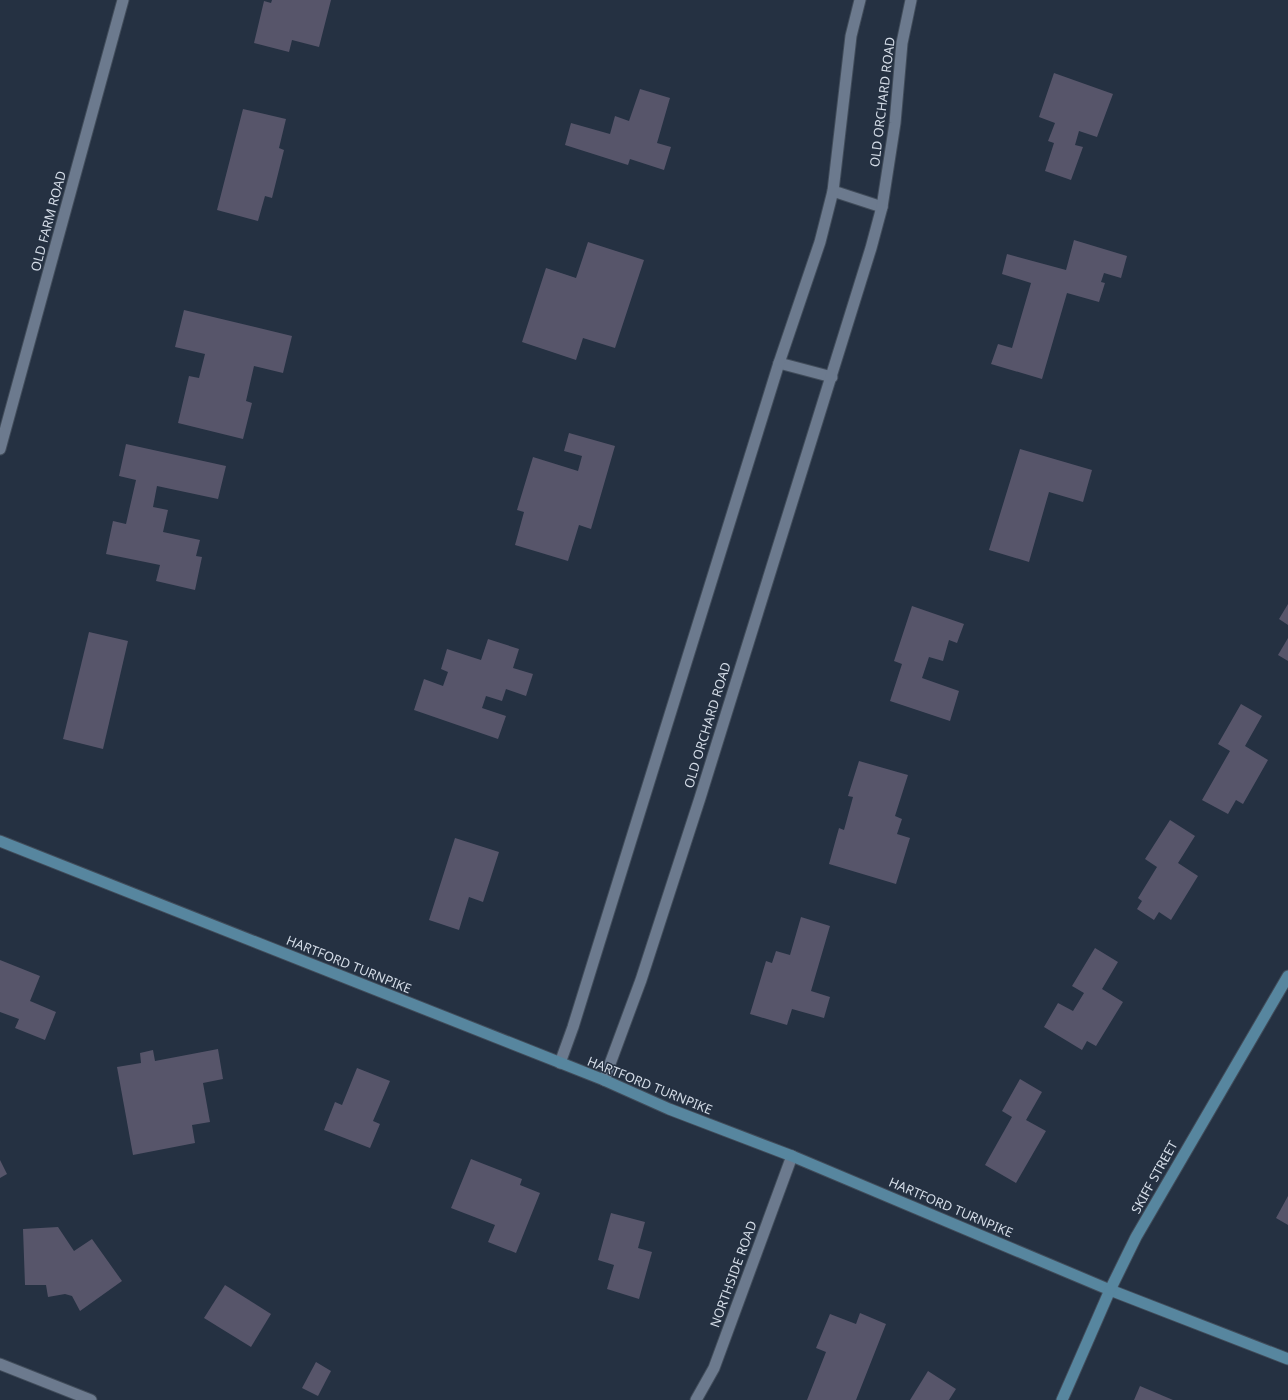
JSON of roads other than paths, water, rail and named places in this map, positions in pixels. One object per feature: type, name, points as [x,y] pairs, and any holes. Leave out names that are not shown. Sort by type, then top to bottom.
[{"type":"main road","name":"HARTFORD TURNPIKE","points":[[0,841],[604,1080],[669,1109],[792,1156],[1110,1290],[1288,1359]]},
{"type":"main road","name":"SKIFF STREET","points":[[1062,1400],[1110,1290],[1136,1237],[1288,976]]},
{"type":"street","name":"OLD FARM ROAD","points":[[0,449],[2,429],[123,0]]},
{"type":"street","points":[[560,1063],[698,627],[779,363],[820,242],[833,191],[851,36],[860,0]]},
{"type":"street","name":"OLD ORCHARD ROAD","points":[[604,1080],[643,972],[832,377],[882,207],[896,124],[902,43],[911,0]]},
{"type":"street","points":[[833,191],[882,207]]},
{"type":"street","points":[[779,363],[832,377]]},
{"type":"street","name":"NORTHSIDE ROAD","points":[[696,1400],[714,1368],[792,1156]]},
{"type":"street","points":[[0,1364],[91,1400]]}]
